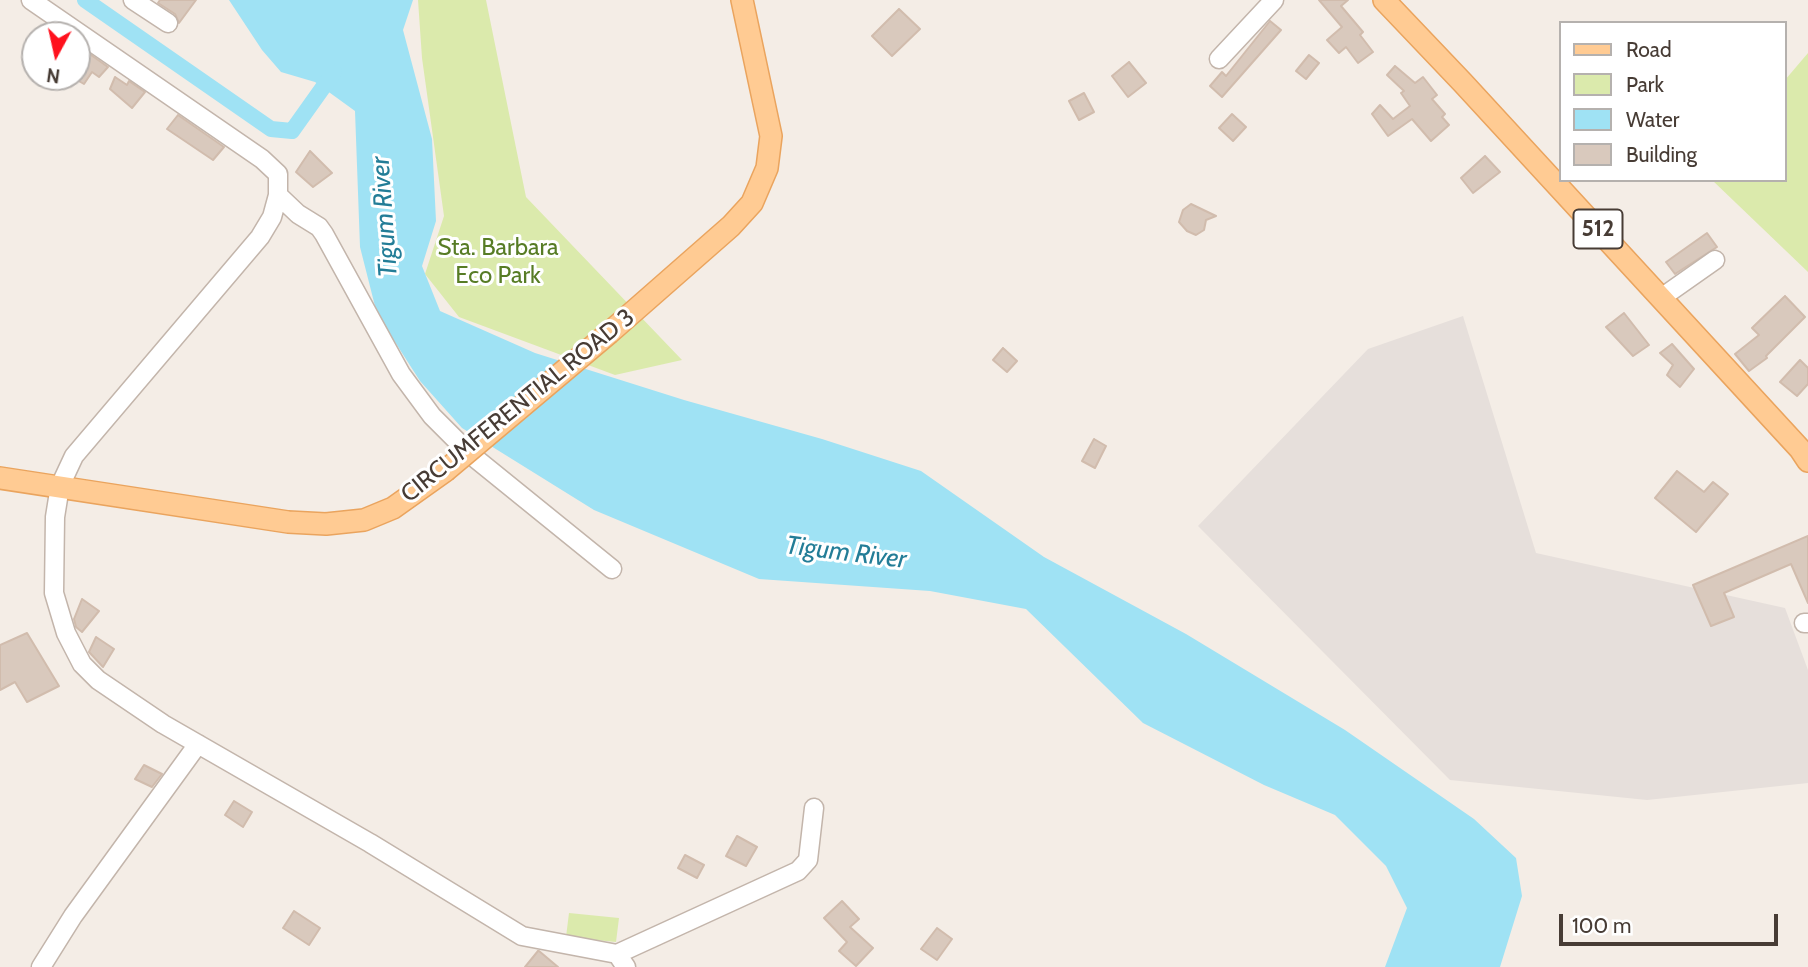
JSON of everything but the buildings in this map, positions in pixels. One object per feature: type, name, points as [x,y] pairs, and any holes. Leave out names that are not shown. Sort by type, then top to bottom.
[{"type":"main road","name":"CIRCUMFERENTIAL ROAD 3","points":[[0,478],[288,522],[326,524],[364,520],[393,508],[445,471],[609,334],[731,226],[752,203],[767,168],[771,136],[742,0]]},
{"type":"main road","name":"512","points":[[1384,0],[1464,83],[1800,449],[1808,461]]},
{"type":"street","points":[[31,0],[262,159],[278,174],[278,194],[272,217],[260,237],[74,456],[60,487],[55,517],[54,593],[66,633],[82,664],[98,680],[153,717],[370,843],[522,936],[621,961],[804,866],[808,860],[814,808]]},
{"type":"street","points":[[133,0],[168,23]]},
{"type":"street","points":[[1219,59],[1274,0]]},
{"type":"street","points":[[278,194],[324,234],[401,374],[432,416],[470,454],[612,569]]},
{"type":"street","points":[[1661,298],[1715,260]]},
{"type":"street","points":[[41,967],[73,916],[198,744]]},
{"type":"shaded area","points":[[1463,316],[1536,553],[1785,608],[1808,670],[1808,783],[1647,800],[1450,780],[1198,526],[1368,349]]},
{"type":"green space","name":"Sta. Barbara Eco Park","points":[[418,0],[486,0],[526,197],[682,360],[615,375],[459,317],[425,274],[444,216],[422,58]]},
{"type":"green space","points":[[1808,53],[1808,272],[1714,182],[1787,182],[1787,78]]},
{"type":"green space","points":[[569,913],[619,918],[616,942],[566,937]]},
{"type":"water","name":"Tigum River","points":[[229,0],[413,0],[403,30],[432,139],[436,221],[422,266],[440,311],[535,353],[921,471],[1044,557],[1186,634],[1345,730],[1474,819],[1516,858],[1522,896],[1500,967],[1385,967],[1407,908],[1386,866],[1335,815],[1264,785],[1143,723],[1026,609],[930,591],[759,579],[594,510],[462,428],[420,381],[377,314],[360,247],[355,111],[315,82],[281,72],[262,50]]},
{"type":"waterway","points":[[85,0],[271,129],[292,131],[334,72]]}]
